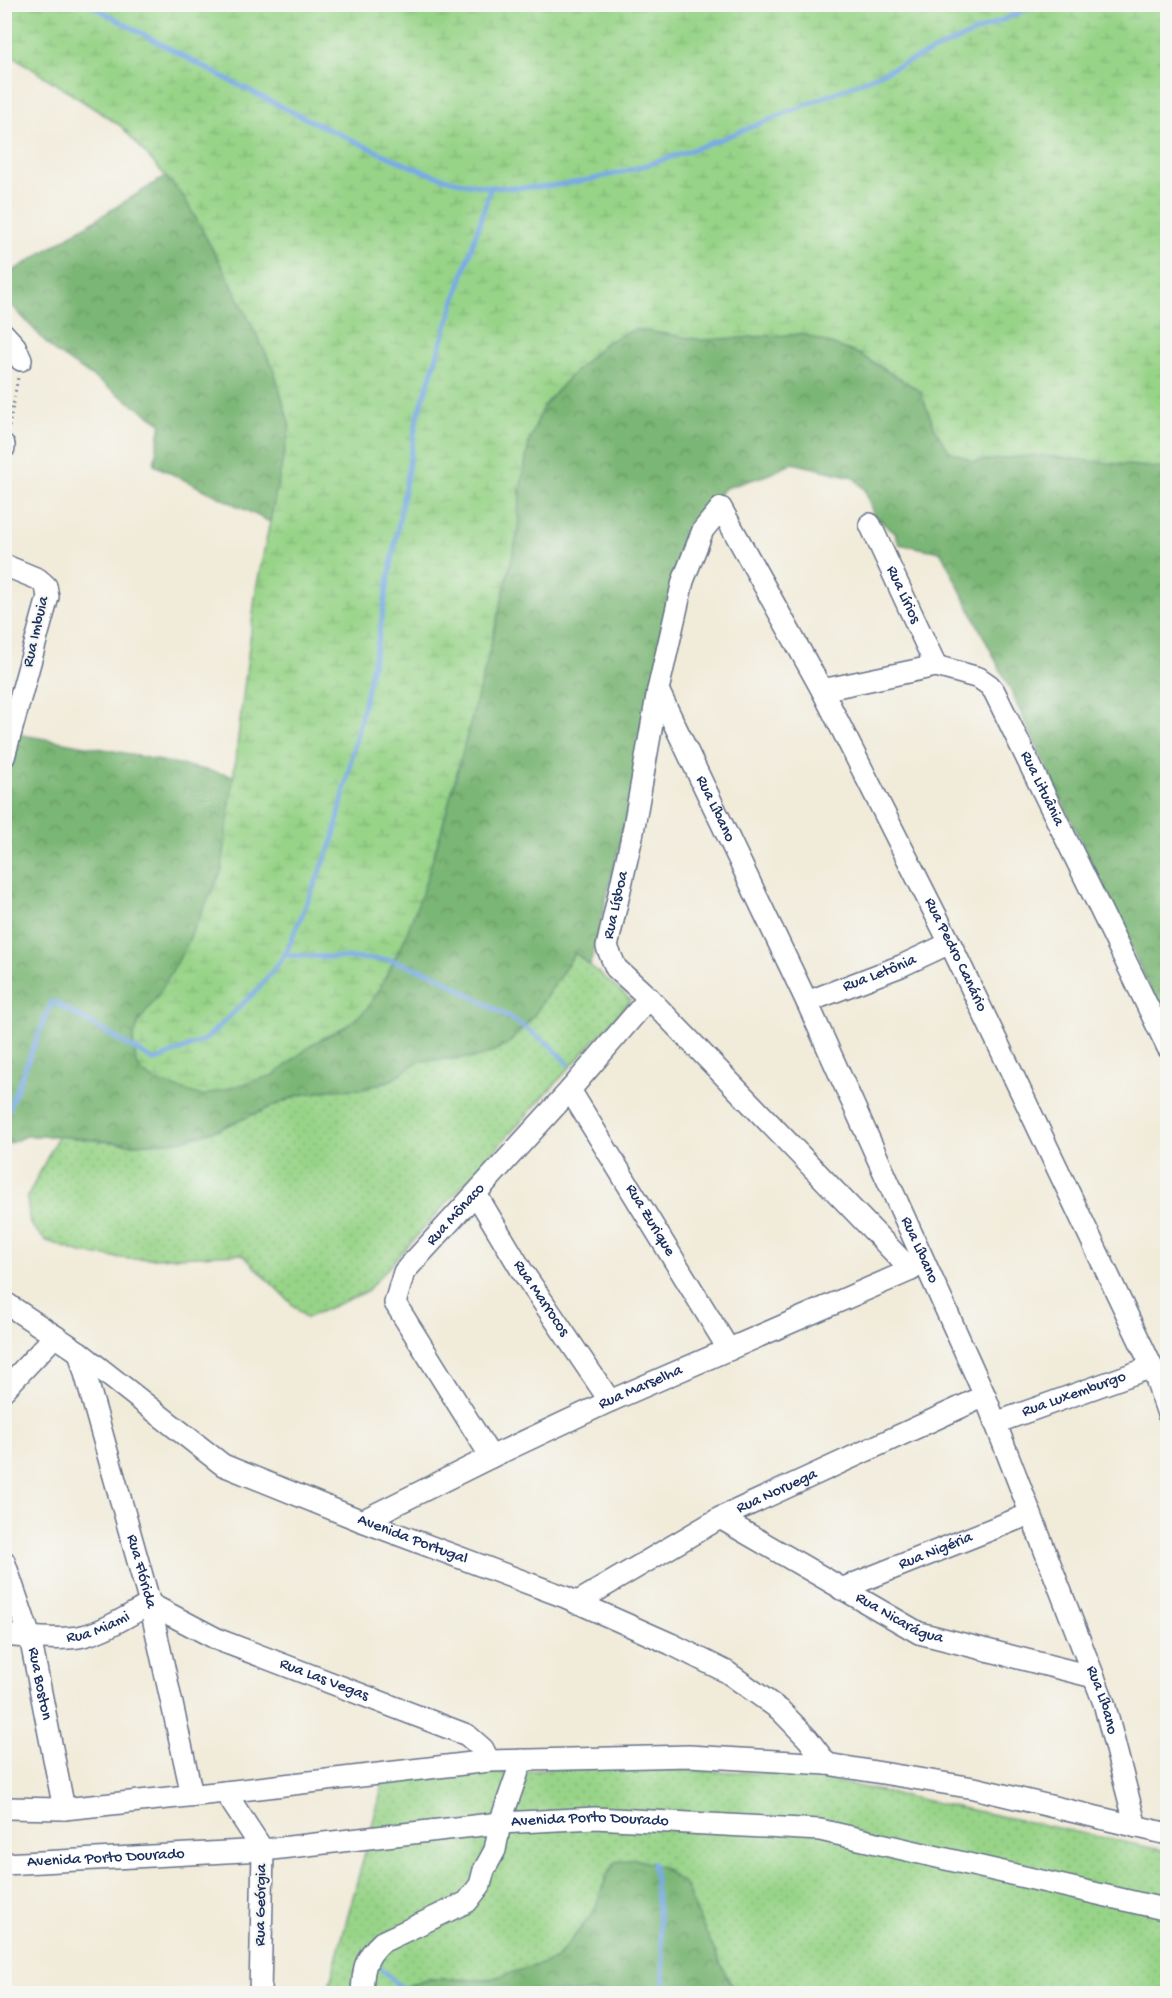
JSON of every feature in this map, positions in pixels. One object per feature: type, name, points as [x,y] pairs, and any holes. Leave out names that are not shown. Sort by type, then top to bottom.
[{"type":"street","points":[[4,334],[15,346],[21,360]]},
{"type":"street","name":"Rua Lísboa","points":[[721,508],[703,530],[684,581],[658,690],[633,832],[606,947],[616,968],[918,1265]]},
{"type":"street","name":"Rua Pedro Canário","points":[[721,508],[822,690],[950,943],[1152,1367],[1167,1414]]},
{"type":"street","name":"Rua Lírios","points":[[870,524],[936,666]]},
{"type":"street","name":"Rua Imbuia","points":[[4,565],[38,579],[46,586],[48,597],[4,757]]},
{"type":"street","name":"Rua Lituânia","points":[[822,690],[936,666],[979,678],[989,685],[994,691],[1167,1048]]},
{"type":"street","name":"Rua Líbano","points":[[658,690],[807,1002],[918,1265],[985,1396],[1104,1703],[1137,1827]]},
{"type":"street","name":"Rua Letônia","points":[[807,1002],[901,966],[950,943]]},
{"type":"street","name":"Rua Mônaco","points":[[492,1457],[395,1303],[404,1272],[570,1090],[649,998]]},
{"type":"street","name":"Rua Zurique","points":[[570,1090],[729,1350]]},
{"type":"street","name":"Rua Marrocos","points":[[476,1194],[522,1271],[610,1401]]},
{"type":"street","name":"Rua Marselha","points":[[362,1521],[610,1401],[918,1265]]},
{"type":"street","name":"Avenida Portugal","points":[[4,1302],[78,1352],[223,1465],[362,1521],[576,1602],[727,1672],[780,1710],[808,1738],[826,1764]]},
{"type":"street","points":[[4,1390],[55,1336]]},
{"type":"street","name":"Rua Flórida","points":[[78,1352],[150,1604],[192,1795]]},
{"type":"street","name":"Rua Luxemburgo","points":[[995,1423],[1152,1367]]},
{"type":"street","name":"Rua Noruega","points":[[576,1602],[720,1518],[985,1396]]},
{"type":"street","name":"Rua Nigéria","points":[[842,1589],[1030,1514]]},
{"type":"street","name":"Rua Nicarágua","points":[[720,1518],[919,1633],[1094,1677]]},
{"type":"street","name":"Rua Boston","points":[[4,1561],[30,1637],[64,1809]]},
{"type":"street","name":"Rua Miami","points":[[4,1635],[82,1636],[103,1629],[150,1604]]},
{"type":"street","name":"Rua Las Vegas","points":[[150,1604],[219,1640],[467,1735],[483,1749],[489,1761]]},
{"type":"street","points":[[4,1808],[64,1809],[489,1761],[689,1756],[826,1764],[974,1788],[1167,1834]]},
{"type":"street","points":[[362,1994],[364,1967],[370,1953],[382,1942],[467,1902],[480,1886],[484,1870],[495,1850],[500,1823],[522,1760]]},
{"type":"street","name":"Rua Geórgia","points":[[225,1792],[263,1850],[260,1994]]},
{"type":"street","name":"Avenida Porto Dourado","points":[[4,1864],[263,1850],[500,1823],[596,1818],[820,1830],[1167,1910]]},
{"type":"path","points":[[5,446],[21,360]]},
{"type":"green space","points":[[4,5],[1167,5],[1167,469],[1034,455],[975,462],[949,451],[936,431],[920,391],[859,354],[803,334],[703,340],[635,329],[605,343],[568,378],[543,407],[529,442],[520,491],[518,532],[487,661],[440,835],[404,940],[381,986],[366,1010],[346,1026],[314,1043],[274,1075],[202,1096],[153,1080],[142,1072],[136,1062],[133,1039],[139,1022],[160,992],[183,952],[222,870],[256,589],[290,426],[274,370],[231,283],[184,197],[121,126],[5,51]]},
{"type":"green space","points":[[166,176],[184,197],[231,283],[274,370],[290,426],[270,522],[154,465],[161,423],[54,351],[5,298],[5,276]]},
{"type":"green space","points":[[635,329],[703,340],[803,334],[859,354],[920,391],[936,431],[949,451],[975,462],[1034,455],[1167,469],[1167,1025],[1006,681],[941,552],[899,544],[895,533],[874,516],[865,490],[853,477],[793,463],[767,475],[725,488],[687,524],[664,664],[590,965],[575,953],[532,1018],[507,1045],[480,1057],[418,1061],[393,1079],[364,1089],[330,1090],[299,1095],[219,1129],[179,1141],[132,1144],[58,1136],[26,1136],[5,1145],[4,779],[17,734],[234,776],[222,870],[183,952],[160,992],[139,1022],[133,1039],[136,1062],[142,1072],[274,1075],[314,1043],[346,1026],[366,1010],[404,940],[440,835],[487,661],[518,532],[520,491],[529,442],[543,407],[568,378],[605,343]]},
{"type":"green space","points":[[575,953],[631,1000],[366,1292],[306,1318],[242,1254],[130,1259],[81,1253],[45,1240],[30,1224],[27,1198],[58,1136],[132,1144],[179,1141],[219,1129],[299,1095],[330,1090],[364,1089],[393,1079],[418,1061],[480,1057],[507,1045],[532,1018]]},
{"type":"green space","points":[[600,1766],[804,1775],[1167,1851],[1167,1993],[738,1993],[734,1991],[685,1885],[607,1875],[594,1912],[555,1960],[487,1980],[430,1979],[396,1990],[394,1993],[327,1994],[384,1781]]},
{"type":"green space","points":[[635,1859],[662,1867],[685,1885],[734,1991],[738,1993],[394,1993],[396,1990],[430,1979],[487,1980],[555,1960],[594,1912],[607,1875],[615,1862]]},
{"type":"waterway","points":[[89,4],[251,91],[388,157],[455,181],[496,187],[539,187],[583,181],[627,171],[671,157],[824,97],[1039,4]]},
{"type":"waterway","points":[[4,1114],[7,1113],[52,1001],[155,1061],[206,1039],[259,988],[285,955],[333,841],[378,640],[417,419],[491,187]]},
{"type":"waterway","points":[[285,955],[391,960],[434,974],[517,1022],[550,1045],[568,1064]]},
{"type":"waterway","points":[[653,1863],[663,1957],[664,1994]]},
{"type":"waterway","points":[[381,1969],[408,1994]]}]
